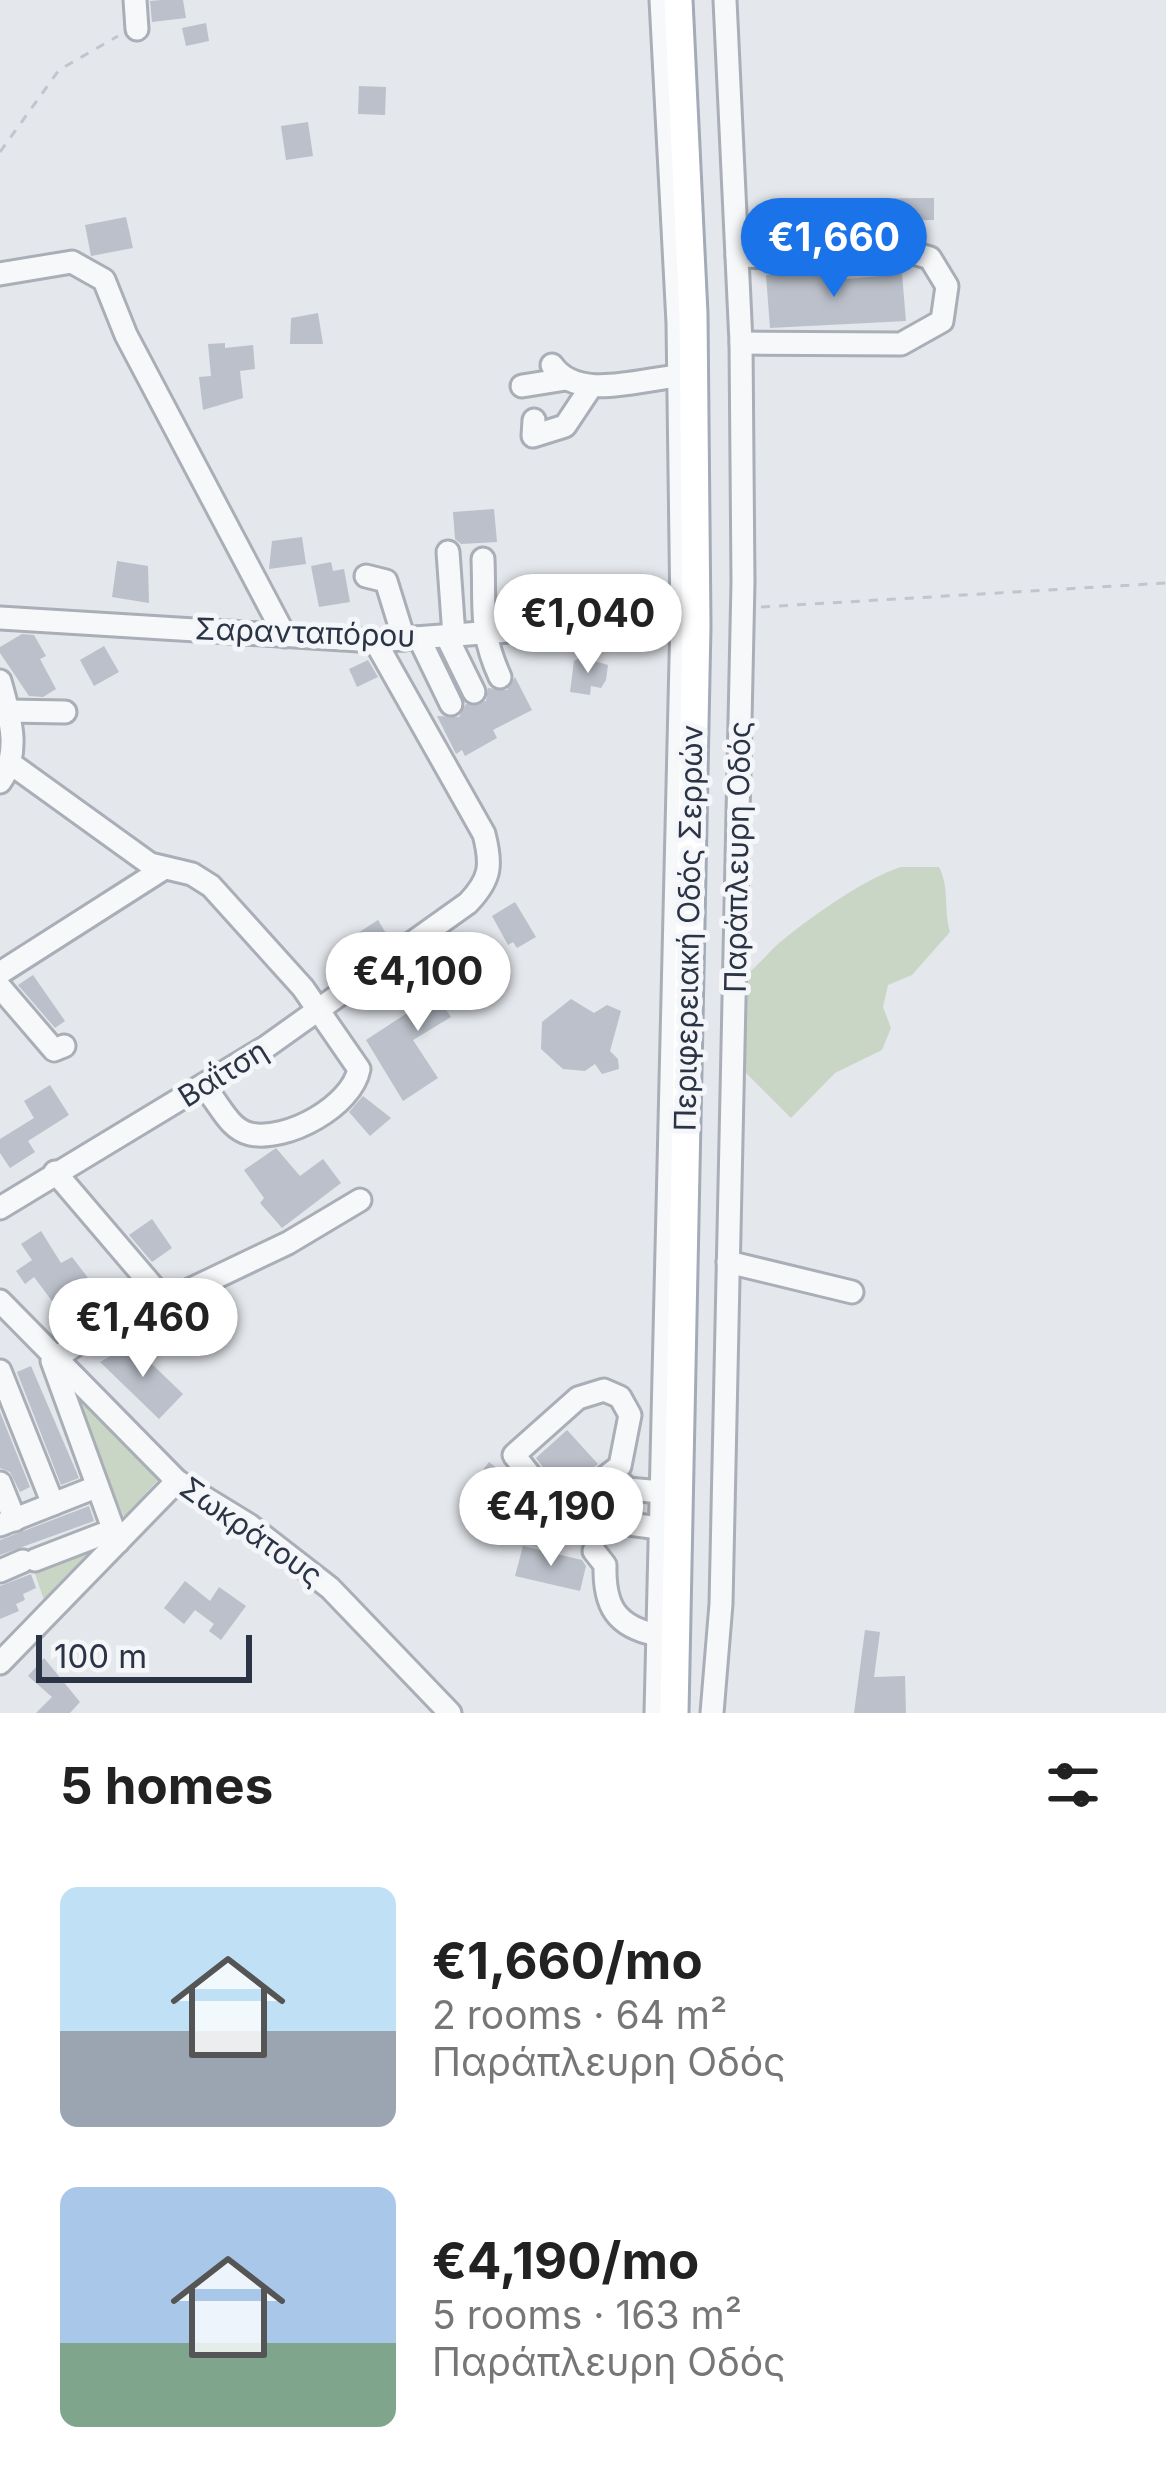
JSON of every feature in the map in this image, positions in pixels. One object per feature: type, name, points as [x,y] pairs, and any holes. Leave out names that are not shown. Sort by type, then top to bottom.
[{"type":"main road","name":"Περιφερειακή Οδός Σερρών","points":[[674,1713],[696,626],[693,314],[678,0]]},
{"type":"street","points":[[135,0],[137,29]]},
{"type":"street","name":"Παράπλευρη Οδός","points":[[656,1713],[682,618],[680,376],[661,0]]},
{"type":"street","name":"Παράπλευρη Οδός","points":[[712,1713],[721,1604],[743,608],[741,343],[725,0]]},
{"type":"street","points":[[737,256],[860,259],[910,253],[930,258],[946,286],[942,321],[901,344],[741,343]]},
{"type":"street","points":[[0,274],[72,262],[104,280],[126,335],[285,636]]},
{"type":"street","points":[[522,386],[561,380],[591,389],[680,376]]},
{"type":"street","points":[[534,420],[533,436],[565,426],[591,389]]},
{"type":"street","points":[[448,552],[452,630],[474,692]]},
{"type":"street","points":[[483,559],[481,634],[500,677]]},
{"type":"street","points":[[366,576],[386,581],[411,639],[451,704]]},
{"type":"street","points":[[452,630],[484,597]]},
{"type":"street","name":"Σαρανταπόρου","points":[[0,618],[285,636],[380,650],[452,630],[481,634],[682,618]]},
{"type":"street","name":"Βαΐτση","points":[[0,1208],[204,1087],[468,903],[489,877],[484,834],[380,650]]},
{"type":"street","points":[[0,681],[8,711],[5,772],[163,869],[192,874],[211,886],[319,1009],[359,1069],[354,1084],[328,1109],[274,1135],[249,1134],[228,1120],[204,1087]]},
{"type":"street","points":[[8,711],[64,712]]},
{"type":"street","points":[[0,973],[163,869]]},
{"type":"street","points":[[0,987],[54,1050],[64,1046]]},
{"type":"street","points":[[56,1172],[166,1302]]},
{"type":"street","points":[[115,1536],[51,1369],[54,1359],[288,1243],[360,1200]]},
{"type":"street","points":[[728,1262],[851,1292]]},
{"type":"street","name":"Σωκράτους","points":[[4,1311],[177,1481],[262,1534],[330,1588],[450,1713]]},
{"type":"street","points":[[0,1371],[53,1504]]},
{"type":"street","points":[[596,1390],[620,1397],[630,1415],[620,1466],[580,1501],[564,1514],[557,1512],[514,1455],[578,1398],[596,1390]]},
{"type":"street","points":[[611,1473],[628,1489],[661,1492]]},
{"type":"street","points":[[0,1664],[115,1536],[177,1481]]},
{"type":"street","points":[[0,1483],[7,1522],[96,1486]]},
{"type":"street","points":[[580,1501],[599,1520],[659,1528]]},
{"type":"street","points":[[0,1571],[115,1536]]},
{"type":"street","points":[[594,1551],[605,1565],[604,1594],[613,1612],[634,1629],[658,1635]]},
{"type":"path","points":[[0,152],[59,70],[106,40],[137,29]]},
{"type":"path","points":[[743,608],[1166,583]]},
{"type":"green space","points":[[901,867],[939,867],[950,932],[912,975],[888,985],[883,1007],[891,1028],[882,1050],[835,1073],[791,1118],[738,1065],[741,978],[825,908]]},
{"type":"green space","points":[[76,1397],[159,1479],[124,1517],[73,1401]]},
{"type":"green space","points":[[110,1537],[45,1603],[32,1565]]},
{"type":"building","points":[[183,0],[186,18],[152,22],[150,1]]},
{"type":"building","points":[[206,23],[209,41],[186,46],[182,28]]},
{"type":"building","points":[[359,86],[386,87],[385,115],[358,114]]},
{"type":"building","points":[[308,122],[313,156],[286,160],[281,126]]},
{"type":"building","points":[[934,198],[934,220],[799,222],[799,199]]},
{"type":"building","points":[[126,217],[133,248],[91,256],[85,225]]},
{"type":"building","points":[[834,273],[835,280],[902,274],[906,321],[770,328],[766,275]]},
{"type":"building","points":[[318,313],[323,344],[290,344],[291,318]]},
{"type":"building","points":[[225,343],[225,348],[253,345],[255,369],[240,371],[243,398],[203,410],[199,377],[211,376],[208,344]]},
{"type":"building","points":[[494,509],[497,542],[461,544],[455,539],[453,512]]},
{"type":"building","points":[[302,537],[306,564],[269,569],[272,541]]},
{"type":"building","points":[[117,561],[148,566],[149,603],[112,597]]},
{"type":"building","points":[[331,562],[333,571],[344,569],[350,602],[319,607],[311,566]]},
{"type":"building","points":[[22,634],[34,635],[46,656],[40,659],[56,689],[43,697],[29,696],[0,653],[0,647]]},
{"type":"building","points":[[104,646],[119,672],[94,686],[80,660]]},
{"type":"building","points":[[581,657],[608,665],[606,680],[601,688],[591,686],[590,695],[570,692],[574,661]]},
{"type":"building","points":[[368,660],[378,677],[357,687],[349,669]]},
{"type":"building","points":[[515,677],[532,710],[493,730],[497,738],[465,756],[462,750],[456,754],[437,716],[459,717],[466,704],[486,701],[488,688],[507,690]]},
{"type":"building","points":[[515,902],[536,937],[517,948],[513,942],[508,945],[492,916]]},
{"type":"building","points":[[378,920],[390,940],[355,965],[341,944]]},
{"type":"building","points":[[461,956],[478,983],[443,1005],[451,1017],[413,1040],[438,1078],[403,1101],[366,1040],[450,985],[440,969]]},
{"type":"building","points":[[33,975],[65,1021],[55,1028],[18,985]]},
{"type":"building","points":[[571,999],[594,1013],[607,1005],[621,1011],[610,1051],[619,1069],[602,1074],[595,1064],[585,1071],[563,1069],[541,1049],[542,1022]]},
{"type":"building","points":[[50,1085],[69,1115],[28,1141],[35,1152],[10,1168],[0,1153],[0,1139],[34,1118],[24,1101]]},
{"type":"building","points":[[363,1096],[391,1118],[370,1136],[349,1112]]},
{"type":"building","points":[[276,1148],[300,1176],[323,1159],[341,1183],[282,1228],[260,1203],[264,1198],[244,1170]]},
{"type":"building","points":[[152,1219],[172,1248],[152,1262],[129,1235]]},
{"type":"building","points":[[41,1231],[61,1263],[72,1257],[112,1309],[73,1329],[34,1277],[25,1284],[16,1271],[32,1260],[21,1244]]},
{"type":"building","points":[[131,1344],[183,1394],[159,1419],[100,1362]]},
{"type":"building","points":[[31,1366],[79,1478],[61,1485],[17,1372]]},
{"type":"building","points":[[0,1412],[30,1487],[20,1492],[10,1472],[0,1468]]},
{"type":"building","points":[[567,1430],[598,1464],[562,1492],[536,1458]]},
{"type":"building","points":[[489,1462],[514,1481],[503,1494],[479,1475]]},
{"type":"building","points":[[89,1506],[94,1521],[0,1555],[0,1540]]},
{"type":"building","points":[[523,1546],[582,1560],[586,1566],[580,1591],[515,1576]]},
{"type":"building","points":[[31,1574],[36,1588],[23,1594],[25,1600],[16,1604],[19,1611],[0,1619],[0,1586]]},
{"type":"building","points":[[185,1581],[210,1601],[219,1587],[246,1606],[221,1640],[209,1631],[214,1624],[195,1610],[184,1624],[164,1608]]},
{"type":"building","points":[[865,1630],[880,1632],[874,1677],[905,1676],[906,1713],[854,1713]]},
{"type":"building","points":[[44,1658],[80,1702],[70,1713],[36,1713],[52,1697],[28,1676]]}]
